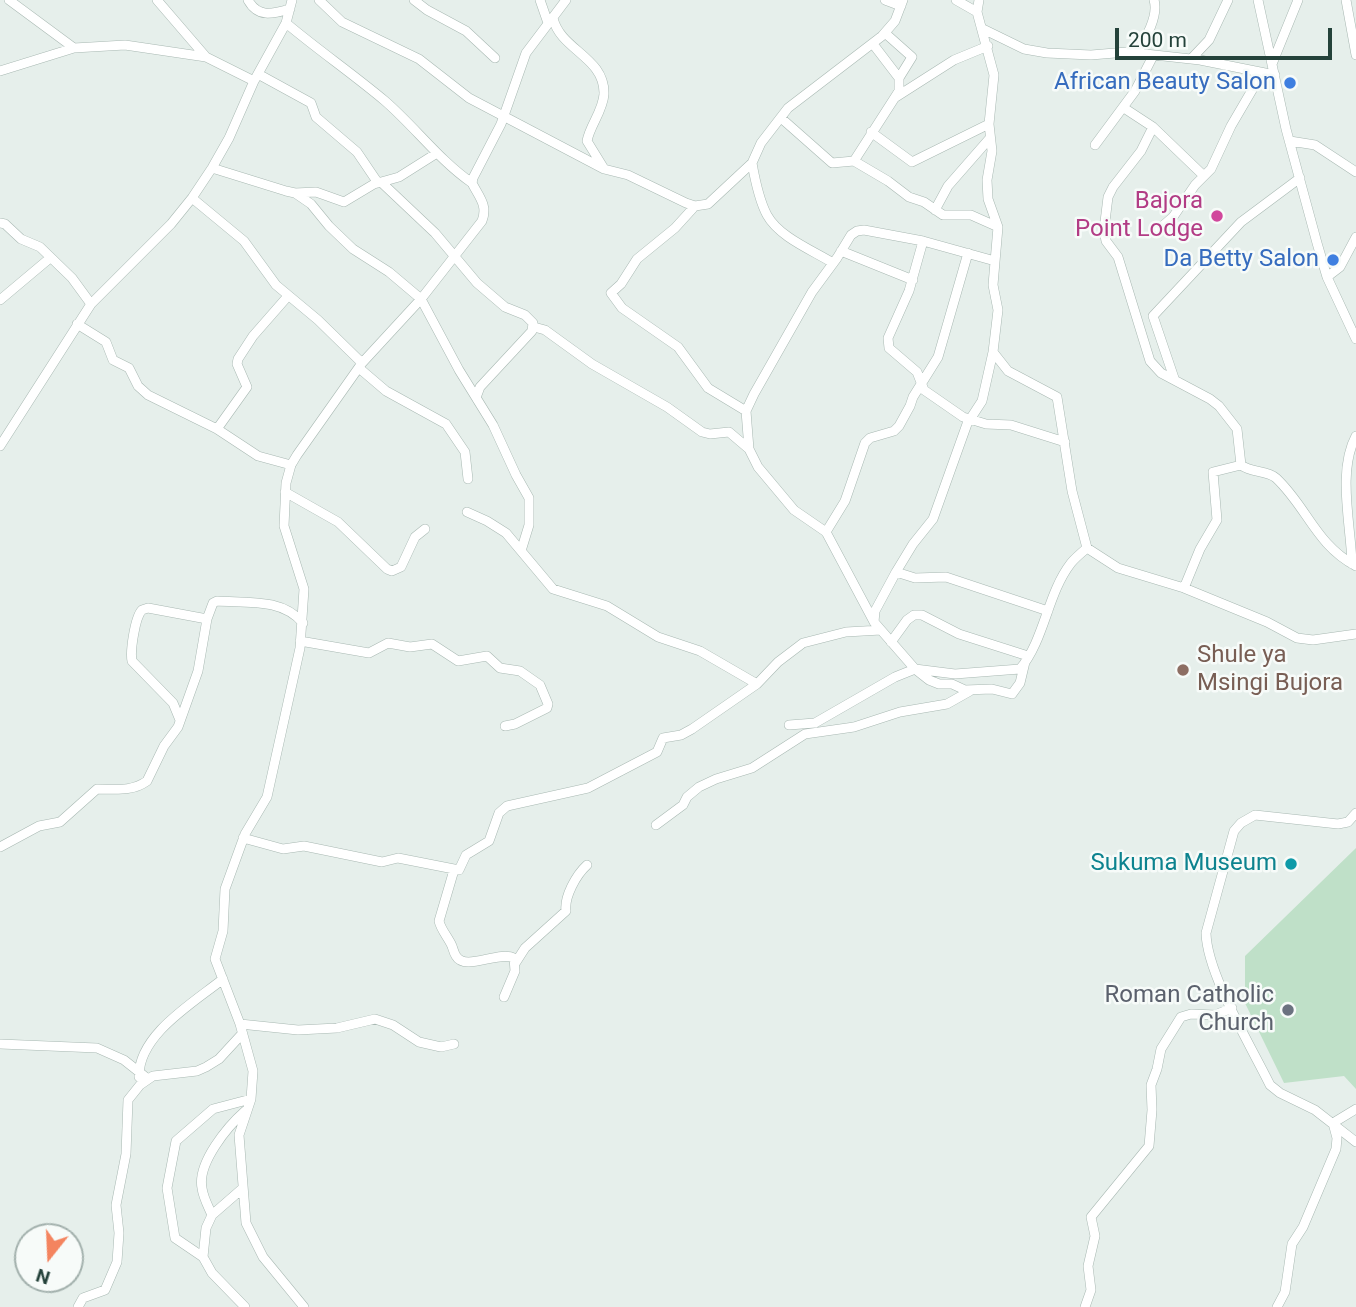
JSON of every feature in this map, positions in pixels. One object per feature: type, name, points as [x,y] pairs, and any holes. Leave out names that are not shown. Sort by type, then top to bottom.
[{"type":"street","points":[[9,0],[74,48]]},
{"type":"street","points":[[157,0],[206,57]]},
{"type":"street","points":[[248,0],[253,7],[266,14],[291,5]]},
{"type":"street","points":[[319,0],[342,22],[419,59],[460,91],[504,116],[604,169],[628,175],[695,206],[708,204],[751,163],[780,118],[799,99],[885,33],[895,21],[902,3],[885,0]]},
{"type":"street","points":[[415,0],[427,10],[466,31],[495,58]]},
{"type":"street","points":[[540,0],[558,32],[592,62],[603,81],[603,103],[587,141],[604,169]]},
{"type":"street","points":[[472,183],[504,116],[526,52],[566,0]]},
{"type":"street","points":[[956,0],[977,12]]},
{"type":"street","points":[[877,626],[875,611],[896,572],[933,519],[970,419],[982,401],[993,352],[999,310],[993,285],[998,228],[988,199],[987,180],[992,150],[989,124],[994,75],[977,12],[979,0]]},
{"type":"street","points":[[1136,54],[1151,23],[1156,6],[1154,0]]},
{"type":"street","points":[[1191,59],[1209,40],[1228,0]]},
{"type":"street","points":[[1258,0],[1290,141],[1327,276],[1356,339]]},
{"type":"street","points":[[1346,0],[1356,55]]},
{"type":"street","points":[[1272,64],[1297,1]]},
{"type":"street","points":[[0,446],[91,304],[134,262],[192,198],[212,168],[229,138],[256,77],[286,23],[291,5]]},
{"type":"street","points":[[286,23],[384,101],[453,170],[472,183],[485,211],[482,221],[421,299],[360,365],[291,465],[285,492],[284,526],[304,589],[303,623],[280,745],[267,797],[243,838],[223,895],[223,931],[215,959],[241,1029],[253,1071],[250,1103],[239,1135],[248,1230],[263,1257],[304,1307]]},
{"type":"street","points":[[983,29],[1024,49],[1047,53],[1091,55],[1115,52],[1191,59],[1275,75]]},
{"type":"street","points":[[854,162],[899,91],[899,78],[912,57],[885,33]]},
{"type":"street","points":[[873,44],[899,78]]},
{"type":"street","points":[[0,71],[74,48],[131,45],[206,57],[311,103],[316,117],[357,152],[379,182],[435,233],[477,284],[505,307],[529,318],[534,327],[545,330],[592,364],[678,414],[702,432],[729,432],[749,449]]},
{"type":"street","points":[[895,98],[954,60],[988,46]]},
{"type":"street","points":[[1095,145],[1124,108],[1153,56]]},
{"type":"street","points":[[1160,229],[1173,217],[1215,161],[1231,126],[1262,73]]},
{"type":"street","points":[[1124,108],[1153,127],[1204,176]]},
{"type":"street","points":[[780,118],[832,163],[854,162],[888,181],[909,197],[924,202],[947,216],[971,215],[998,228]]},
{"type":"street","points":[[871,132],[912,162],[989,124]]},
{"type":"street","points":[[1153,127],[1108,197],[1104,230],[1106,241],[1118,257],[1136,320],[1155,368],[1215,401],[1234,424],[1238,434],[1241,465]]},
{"type":"street","points":[[935,210],[948,186],[990,138]]},
{"type":"street","points":[[1290,141],[1315,145],[1356,172]]},
{"type":"street","points":[[212,168],[254,183],[295,193],[316,192],[344,202],[379,182],[399,177],[437,153]]},
{"type":"street","points":[[751,163],[763,205],[771,221],[786,234],[833,263]]},
{"type":"street","points":[[1136,320],[1153,316],[1241,222],[1300,178]]},
{"type":"street","points":[[295,193],[311,205],[353,249],[389,272],[421,299],[459,370],[477,395],[530,501],[529,525],[521,551]]},
{"type":"street","points":[[192,198],[244,240],[271,279],[318,320],[386,391],[446,424],[465,453],[468,479]]},
{"type":"street","points":[[695,206],[675,228],[637,259],[621,284],[611,293],[622,308],[678,347],[708,388],[746,411]]},
{"type":"street","points":[[0,223],[5,224],[17,237],[40,247],[72,278],[91,304]]},
{"type":"street","points":[[970,691],[929,680],[915,669],[877,626],[826,532],[794,510],[758,467],[749,449],[746,411],[812,292],[851,235],[857,231],[873,231],[923,241],[995,261]]},
{"type":"street","points":[[1327,276],[1340,267],[1356,237]]},
{"type":"street","points":[[923,241],[913,279],[888,342],[890,351],[917,372],[927,393],[970,419],[1011,425],[1065,442]]},
{"type":"street","points":[[842,251],[913,279]]},
{"type":"street","points":[[826,532],[845,501],[865,443],[870,438],[897,429],[904,420],[912,398],[941,351],[968,253]]},
{"type":"street","points":[[0,300],[50,258]]},
{"type":"street","points":[[217,429],[247,387],[237,364],[238,359],[253,336],[288,296]]},
{"type":"street","points":[[1153,316],[1174,379]]},
{"type":"street","points":[[77,324],[106,342],[114,359],[129,368],[138,386],[148,395],[217,429],[252,453],[291,465]]},
{"type":"street","points":[[477,395],[480,387],[534,327]]},
{"type":"street","points":[[993,352],[1008,371],[1057,397],[1072,491],[1087,548],[1118,568],[1184,588],[1267,622],[1297,638],[1312,640],[1356,634]]},
{"type":"street","points":[[1354,565],[1346,502],[1349,452],[1356,436]]},
{"type":"street","points":[[1184,588],[1200,549],[1217,520],[1213,471],[1241,465],[1275,477],[1325,542],[1339,556],[1354,565]]},
{"type":"street","points":[[285,492],[338,522],[392,571],[401,567],[415,537],[425,529]]},
{"type":"street","points":[[467,512],[506,533],[548,585],[557,591],[607,606],[658,637],[700,651],[757,684]]},
{"type":"street","points":[[656,825],[684,804],[687,797],[699,787],[752,768],[805,734],[854,727],[900,712],[947,704],[970,691],[992,689],[1015,693],[1027,659],[1068,567],[1087,548]]},
{"type":"street","points":[[896,572],[915,578],[946,577],[1048,611]]},
{"type":"street","points":[[0,847],[39,826],[60,822],[97,789],[122,790],[145,783],[164,746],[176,731],[198,671],[210,606],[217,601],[274,605],[295,614],[303,623]]},
{"type":"street","points":[[180,720],[173,703],[132,661],[136,618],[142,610],[148,608],[207,619]]},
{"type":"street","points":[[891,642],[907,620],[914,615],[922,615],[958,634],[1027,659]]},
{"type":"street","points":[[243,838],[279,849],[304,846],[382,862],[398,858],[460,869],[464,857],[489,841],[499,813],[507,806],[588,788],[657,752],[663,738],[681,735],[692,729],[757,684],[784,657],[810,640],[877,626]]},
{"type":"street","points":[[300,641],[369,653],[388,643],[410,647],[432,644],[458,661],[485,655],[500,668],[520,671],[540,685],[548,704],[547,708],[505,726]]},
{"type":"street","points":[[789,725],[815,723],[849,706],[895,677],[915,669],[962,674],[1016,671],[1027,659]]},
{"type":"street","points":[[1356,813],[1352,823],[1330,824],[1255,816],[1237,827],[1206,933],[1207,949],[1216,975],[1270,1085],[1280,1093],[1315,1110],[1356,1142]]},
{"type":"street","points":[[504,997],[516,962],[525,948],[566,911],[566,900],[587,865]]},
{"type":"street","points":[[454,870],[439,923],[456,957],[460,961],[482,961],[506,955],[514,958],[516,962]]},
{"type":"street","points":[[78,1307],[83,1298],[105,1290],[117,1262],[119,1229],[116,1205],[126,1154],[127,1107],[128,1100],[142,1079],[142,1057],[158,1032],[223,979]]},
{"type":"street","points":[[1085,1307],[1091,1290],[1088,1266],[1095,1236],[1091,1217],[1149,1146],[1152,1110],[1150,1089],[1161,1049],[1181,1017],[1191,1014],[1215,1015],[1232,1008]]},
{"type":"street","points":[[241,1029],[337,1028],[375,1019],[393,1025],[419,1042],[441,1047],[454,1044]]},
{"type":"street","points":[[142,1079],[206,1067],[219,1059],[241,1029]]},
{"type":"street","points":[[0,1044],[97,1048],[124,1060],[142,1079]]},
{"type":"street","points":[[212,1215],[202,1188],[203,1170],[229,1125],[250,1103]]},
{"type":"street","points":[[245,1307],[212,1273],[203,1257],[174,1238],[167,1188],[177,1139],[193,1128],[207,1113],[219,1107],[250,1103]]},
{"type":"street","points":[[1333,1123],[1356,1109]]},
{"type":"street","points":[[1277,1307],[1285,1292],[1292,1244],[1303,1227],[1336,1149],[1337,1138],[1333,1123]]},
{"type":"street","points":[[203,1257],[206,1228],[212,1215],[243,1188]]},
{"type":"green space","points":[[1356,848],[1356,1089],[1344,1076],[1284,1083],[1245,1003],[1245,956]]},
{"type":"place","name":"African Beauty Salon","points":[[1290,83]]},
{"type":"place","name":"Bajora Point Lodge","points":[[1217,216]]},
{"type":"place","name":"Da Betty Salon","points":[[1333,260]]},
{"type":"place","name":"Shule ya Msingi Bujora","points":[[1183,670]]},
{"type":"place","name":"Sukuma Museum","points":[[1291,864]]},
{"type":"place","name":"Roman Catholic Church","points":[[1288,1010]]}]
